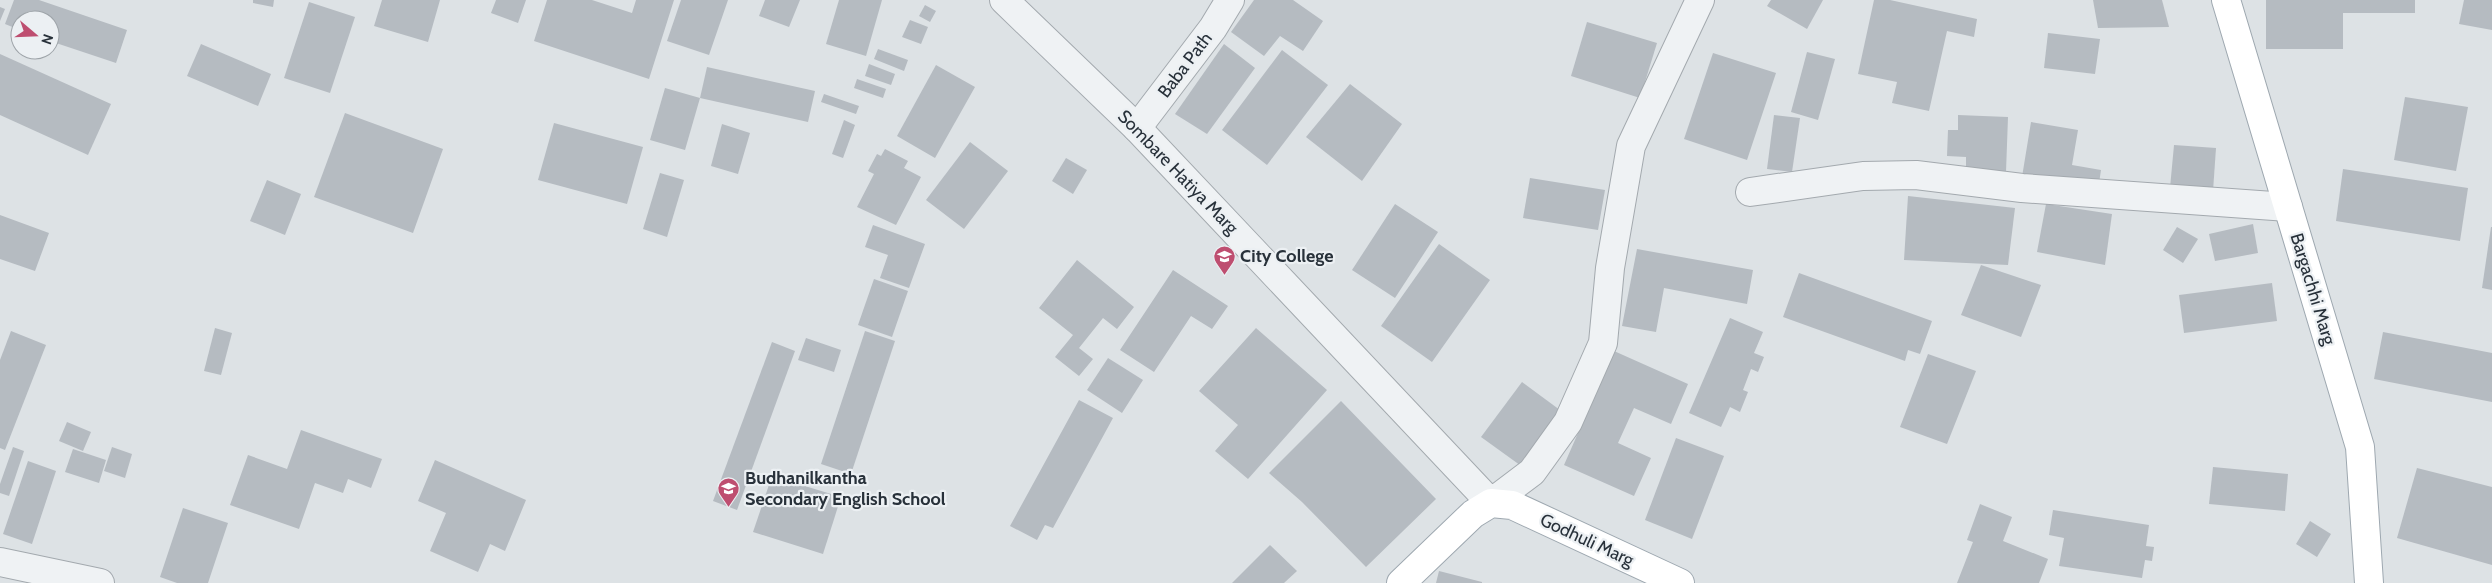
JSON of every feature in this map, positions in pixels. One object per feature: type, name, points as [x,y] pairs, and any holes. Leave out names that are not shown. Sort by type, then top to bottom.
[{"type":"main road","name":"Bargachhi Marg","points":[[2226,0],[2360,447],[2369,583]]},
{"type":"main road","points":[[1401,583],[1472,514],[1491,504]]},
{"type":"main road","name":"Godhuli Marg","points":[[1491,504],[1512,505],[1680,583]]},
{"type":"street","name":"Sombare Hatiya Marg","points":[[1004,0],[1137,128],[1491,504]]},
{"type":"street","name":"Baba Path","points":[[1137,128],[1213,28],[1230,0]]},
{"type":"street","points":[[1491,504],[1532,472],[1568,422],[1603,343],[1610,268],[1631,146],[1700,0]]},
{"type":"street","points":[[1750,192],[1863,176],[1916,175],[2022,188],[2288,207]]},
{"type":"street","points":[[0,562],[100,583]]},
{"type":"building","points":[[14,0],[39,0],[127,30],[116,63],[60,44],[60,10],[10,10]]},
{"type":"building","points":[[253,0],[274,0],[273,7],[253,3]]},
{"type":"building","points":[[382,0],[440,0],[428,42],[374,26]]},
{"type":"building","points":[[496,0],[526,0],[518,23],[491,13]]},
{"type":"building","points":[[547,0],[592,0],[632,13],[636,0],[674,0],[649,79],[534,41]]},
{"type":"building","points":[[681,0],[728,0],[709,55],[667,41]]},
{"type":"building","points":[[765,0],[800,0],[789,27],[759,16]]},
{"type":"building","points":[[839,0],[882,0],[866,56],[826,44]]},
{"type":"building","points":[[1254,0],[1293,0],[1323,21],[1303,51],[1280,36],[1264,56],[1231,32]]},
{"type":"building","points":[[1771,0],[1823,0],[1807,29],[1767,6]]},
{"type":"building","points":[[1874,0],[1890,0],[1977,19],[1974,37],[1947,31],[1929,111],[1892,103],[1897,82],[1858,74]]},
{"type":"building","points":[[2093,0],[2162,0],[2169,27],[2098,28]]},
{"type":"building","points":[[2266,0],[2415,0],[2415,13],[2343,13],[2343,49],[2266,49]]},
{"type":"building","points":[[2464,0],[2492,0],[2492,30],[2459,24]]},
{"type":"building","points":[[309,2],[355,17],[330,93],[284,78]]},
{"type":"building","points":[[925,5],[936,11],[930,22],[919,16]]},
{"type":"building","points":[[0,7],[5,9],[0,21]]},
{"type":"building","points":[[10,11],[10,26],[5,24]]},
{"type":"building","points":[[910,20],[928,27],[921,44],[902,37]]},
{"type":"building","points":[[1587,22],[1657,43],[1640,98],[1571,76]]},
{"type":"building","points":[[2048,33],[2100,39],[2095,74],[2044,68]]},
{"type":"building","points":[[201,44],[271,74],[258,106],[187,76]]},
{"type":"building","points":[[1224,44],[1255,68],[1207,134],[1175,114]]},
{"type":"building","points":[[878,49],[908,60],[904,71],[874,59]]},
{"type":"building","points":[[1282,50],[1328,85],[1267,165],[1222,130]]},
{"type":"building","points":[[1807,52],[1835,59],[1818,120],[1791,112]]},
{"type":"building","points":[[1713,53],[1776,73],[1747,160],[1684,139]]},
{"type":"building","points":[[0,54],[111,104],[88,155],[0,115]]},
{"type":"building","points":[[869,64],[895,74],[891,85],[865,76]]},
{"type":"building","points":[[936,65],[975,87],[935,158],[897,136]]},
{"type":"building","points":[[707,67],[815,91],[808,122],[700,98]]},
{"type":"building","points":[[857,79],[886,89],[883,98],[854,88]]},
{"type":"building","points":[[1350,84],[1402,124],[1362,181],[1306,137]]},
{"type":"building","points":[[665,88],[700,98],[685,150],[650,140]]},
{"type":"building","points":[[824,94],[859,106],[856,114],[821,102]]},
{"type":"building","points":[[2405,97],[2468,107],[2456,171],[2394,160]]},
{"type":"building","points":[[345,113],[443,149],[413,233],[314,197]]},
{"type":"building","points":[[1774,115],[1800,118],[1792,172],[1767,169]]},
{"type":"building","points":[[1958,115],[2008,117],[2006,172],[1966,170],[1966,157],[1947,156],[1948,130],[1958,130]]},
{"type":"building","points":[[844,120],[855,125],[843,158],[832,154]]},
{"type":"building","points":[[2031,122],[2078,130],[2072,165],[2101,170],[2098,190],[2022,177]]},
{"type":"building","points":[[554,123],[643,147],[627,204],[538,180]]},
{"type":"building","points":[[722,124],[750,133],[738,174],[711,166]]},
{"type":"building","points":[[970,142],[1008,171],[964,229],[926,200]]},
{"type":"building","points":[[2174,145],[2216,148],[2213,191],[2170,188]]},
{"type":"building","points":[[885,149],[908,161],[904,168],[921,177],[896,225],[857,207],[874,174],[868,171],[877,154],[881,156]]},
{"type":"building","points":[[1066,158],[1087,170],[1073,194],[1052,181]]},
{"type":"building","points":[[2343,169],[2468,188],[2460,241],[2336,221]]},
{"type":"building","points":[[660,173],[684,180],[667,237],[643,229]]},
{"type":"building","points":[[1530,178],[1605,190],[1598,230],[1523,218]]},
{"type":"building","points":[[267,180],[301,194],[285,235],[250,221]]},
{"type":"building","points":[[1908,196],[2015,208],[2008,265],[1904,260]]},
{"type":"building","points":[[1395,204],[1438,232],[1395,298],[1352,270]]},
{"type":"building","points":[[2046,204],[2112,214],[2105,265],[2037,252]]},
{"type":"building","points":[[0,215],[49,233],[35,271],[0,259]]},
{"type":"building","points":[[2253,224],[2258,253],[2215,261],[2209,234]]},
{"type":"building","points":[[873,225],[925,244],[909,288],[880,278],[888,255],[865,247]]},
{"type":"building","points":[[2177,227],[2198,239],[2183,263],[2163,250]]},
{"type":"building","points":[[2492,227],[2492,290],[2482,288]]},
{"type":"building","points":[[1439,244],[1490,280],[1432,362],[1381,326]]},
{"type":"building","points":[[1637,249],[1753,270],[1747,304],[1664,288],[1656,332],[1622,326]]},
{"type":"building","points":[[1077,260],[1134,307],[1117,329],[1103,318],[1079,348],[1093,359],[1079,376],[1055,357],[1073,335],[1039,308]]},
{"type":"building","points":[[1981,265],[2041,285],[2021,337],[1961,315]]},
{"type":"building","points":[[1173,270],[1228,306],[1212,329],[1191,316],[1154,372],[1120,350]]},
{"type":"building","points":[[1799,273],[1932,321],[1920,354],[1908,350],[1905,361],[1783,317]]},
{"type":"building","points":[[874,279],[908,291],[892,337],[858,325]]},
{"type":"building","points":[[2272,283],[2277,321],[2184,333],[2179,295]]},
{"type":"building","points":[[1730,318],[1763,332],[1754,353],[1764,357],[1758,372],[1751,369],[1743,390],[1748,392],[1740,412],[1730,407],[1721,427],[1689,413]]},
{"type":"building","points":[[215,328],[232,333],[221,375],[204,371]]},
{"type":"building","points":[[1256,328],[1327,390],[1248,479],[1215,451],[1238,425],[1199,391]]},
{"type":"building","points":[[11,331],[46,345],[5,450],[0,448],[0,360]]},
{"type":"building","points":[[865,331],[895,341],[851,474],[821,464]]},
{"type":"building","points":[[2383,332],[2492,353],[2492,402],[2374,379]]},
{"type":"building","points":[[806,338],[841,350],[834,372],[798,360]]},
{"type":"building","points":[[772,342],[795,351],[737,510],[713,501]]},
{"type":"building","points":[[1614,351],[1688,384],[1671,424],[1634,408],[1618,443],[1651,458],[1634,496],[1564,465]]},
{"type":"building","points":[[1928,354],[1976,371],[1947,444],[1900,427]]},
{"type":"building","points":[[1108,358],[1143,380],[1122,413],[1087,390]]},
{"type":"building","points":[[1522,382],[1564,413],[1524,468],[1481,437]]},
{"type":"building","points":[[1079,400],[1113,418],[1053,528],[1045,525],[1037,540],[1010,526]]},
{"type":"building","points":[[1341,401],[1436,499],[1366,567],[1302,502],[1269,473]]},
{"type":"building","points":[[67,422],[91,432],[83,451],[59,441]]},
{"type":"building","points":[[301,430],[382,459],[371,488],[348,479],[343,493],[315,483],[299,529],[230,505],[248,455],[287,469]]},
{"type":"building","points":[[1676,438],[1724,456],[1692,539],[1645,520]]},
{"type":"building","points":[[13,447],[24,451],[9,496],[0,493],[0,484]]},
{"type":"building","points":[[112,447],[132,454],[125,478],[104,471]]},
{"type":"building","points":[[73,449],[106,460],[99,483],[65,472]]},
{"type":"building","points":[[435,460],[526,500],[505,551],[490,544],[478,572],[430,551],[446,513],[418,501]]},
{"type":"building","points":[[28,461],[56,471],[32,544],[3,534]]},
{"type":"building","points":[[2213,467],[2288,474],[2285,511],[2209,504]]},
{"type":"building","points":[[2417,468],[2492,487],[2492,565],[2397,538]]},
{"type":"building","points":[[772,476],[841,497],[823,554],[753,532]]},
{"type":"building","points":[[1980,504],[2012,517],[2003,541],[2048,559],[2039,583],[1957,583],[1973,542],[1967,540]]},
{"type":"building","points":[[183,508],[228,523],[208,583],[177,583],[160,577]]},
{"type":"building","points":[[2053,510],[2149,525],[2146,546],[2154,547],[2152,561],[2145,560],[2142,578],[2059,566],[2064,538],[2049,535]]},
{"type":"building","points":[[2310,521],[2331,534],[2317,557],[2296,544]]},
{"type":"building","points":[[1270,545],[1297,571],[1284,583],[1232,583]]},
{"type":"building","points":[[1439,571],[1482,582],[1482,583],[1436,583]]},
{"type":"place","name":"City College","points":[[1224,275]]},
{"type":"place","name":"Budhanilkantha Secondary English School","points":[[729,507]]}]
